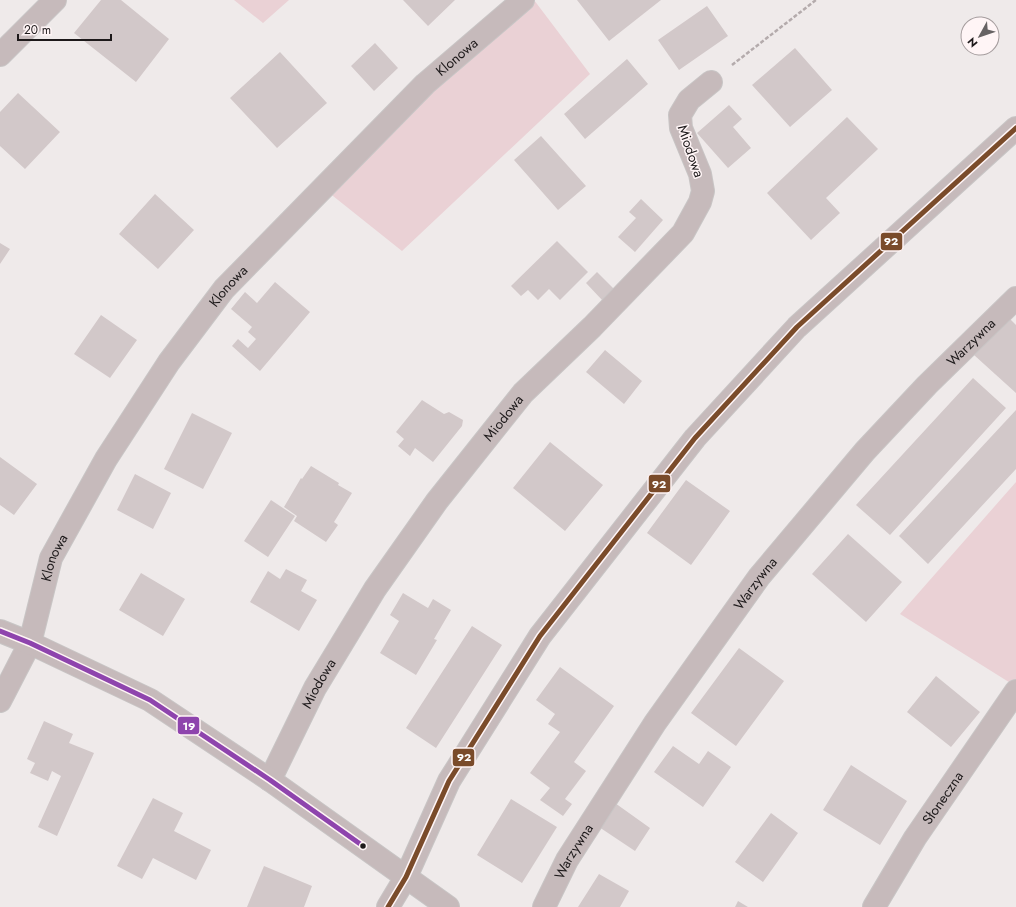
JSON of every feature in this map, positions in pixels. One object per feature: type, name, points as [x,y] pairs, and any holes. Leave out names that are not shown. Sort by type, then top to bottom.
[{"type":"street","points":[[0,55],[55,0]]},
{"type":"street","name":"Klonowa","points":[[0,701],[30,643],[51,558],[106,460],[169,362],[224,289],[425,84],[523,0]]},
{"type":"street","name":"Miodowa","points":[[270,780],[315,688],[375,589],[437,501],[523,393],[592,327],[683,233],[700,202],[703,191],[700,174],[681,128],[680,115],[688,100],[711,82]]},
{"type":"street","points":[[388,907],[406,877],[449,781],[540,636],[695,438],[797,327],[1016,128]]},
{"type":"street","name":"Warzywna","points":[[544,907],[567,860],[651,730],[759,577],[865,451],[927,385],[1016,298]]},
{"type":"street","points":[[0,631],[30,643],[150,700],[270,780],[448,907]]},
{"type":"street","name":"Słoneczna","points":[[874,907],[915,838],[1016,691]]},
{"type":"path","points":[[711,82],[816,0]]},
{"type":"shaded area","points":[[234,0],[289,0],[263,23]]},
{"type":"shaded area","points":[[534,0],[590,74],[402,251],[328,192],[430,90]]},
{"type":"shaded area","points":[[1016,482],[1016,679],[1012,684],[900,614]]},
{"type":"building","points":[[101,0],[121,0],[169,39],[136,82],[74,33]]},
{"type":"building","points":[[403,0],[455,0],[428,26]]},
{"type":"building","points":[[577,0],[661,0],[609,41]]},
{"type":"building","points":[[707,6],[728,36],[679,70],[658,40]]},
{"type":"building","points":[[375,43],[398,68],[374,91],[351,66]]},
{"type":"building","points":[[795,48],[832,90],[790,127],[752,85]]},
{"type":"building","points":[[280,52],[327,103],[277,148],[230,98]]},
{"type":"building","points":[[627,59],[648,84],[585,139],[564,114]]},
{"type":"building","points":[[18,93],[60,132],[25,169],[0,146],[0,112]]},
{"type":"building","points":[[729,105],[742,119],[733,127],[751,148],[728,168],[697,133]]},
{"type":"building","points":[[847,117],[878,149],[826,198],[840,213],[811,240],[767,193]]},
{"type":"building","points":[[541,136],[586,186],[558,210],[514,160]]},
{"type":"building","points":[[155,194],[194,230],[158,269],[119,234]]},
{"type":"building","points":[[641,199],[663,220],[635,252],[618,237],[636,218],[629,212]]},
{"type":"building","points":[[557,241],[588,272],[560,300],[549,289],[538,300],[528,290],[521,296],[511,286]]},
{"type":"building","points":[[0,243],[10,249],[0,264]]},
{"type":"building","points":[[597,272],[615,290],[603,301],[586,283]]},
{"type":"building","points":[[275,282],[310,312],[260,371],[232,346],[238,339],[248,348],[256,339],[248,332],[252,327],[231,309],[245,292],[257,303]]},
{"type":"building","points":[[101,315],[137,340],[110,378],[74,354]]},
{"type":"building","points":[[1008,317],[1016,325],[1016,393],[974,355]]},
{"type":"building","points":[[605,350],[642,381],[624,404],[586,372]]},
{"type":"building","points":[[973,378],[1006,408],[890,535],[856,505]]},
{"type":"building","points":[[422,400],[444,414],[449,412],[463,420],[462,426],[433,462],[415,448],[410,456],[398,446],[404,439],[396,432]]},
{"type":"building","points":[[1016,410],[1016,469],[928,564],[899,536]]},
{"type":"building","points":[[192,413],[232,433],[203,489],[164,469]]},
{"type":"building","points":[[550,442],[603,485],[565,531],[513,488]]},
{"type":"building","points":[[0,457],[37,484],[14,515],[0,505]]},
{"type":"building","points":[[311,466],[339,483],[338,485],[352,493],[334,522],[338,525],[326,542],[294,521],[297,516],[284,507],[301,478],[302,479]]},
{"type":"building","points":[[135,474],[171,493],[153,529],[117,510]]},
{"type":"building","points":[[686,480],[730,511],[691,565],[647,533]]},
{"type":"building","points":[[271,500],[295,516],[268,557],[244,541]]},
{"type":"building","points":[[848,534],[902,582],[866,622],[812,574]]},
{"type":"building","points":[[286,569],[307,580],[301,591],[317,600],[299,631],[250,602],[268,571],[280,579]]},
{"type":"building","points":[[141,573],[185,599],[163,636],[119,610]]},
{"type":"building","points":[[403,593],[428,608],[433,599],[451,610],[434,639],[437,640],[416,675],[380,653],[399,621],[390,615]]},
{"type":"building","points":[[472,626],[502,645],[436,748],[406,728]]},
{"type":"building","points":[[739,648],[784,681],[736,746],[691,713]]},
{"type":"building","points":[[560,667],[614,706],[574,762],[586,771],[565,799],[572,804],[563,816],[540,800],[550,788],[530,773],[560,732],[548,724],[555,714],[536,700]]},
{"type":"building","points":[[936,676],[980,712],[951,747],[907,712]]},
{"type":"building","points":[[44,721],[73,734],[69,743],[94,753],[57,836],[38,827],[61,776],[52,771],[48,781],[30,773],[35,763],[27,759]]},
{"type":"building","points":[[673,746],[699,764],[708,751],[731,767],[703,807],[654,772]]},
{"type":"building","points":[[851,765],[907,801],[880,845],[823,810]]},
{"type":"building","points":[[153,798],[183,813],[174,831],[211,850],[196,880],[153,858],[142,879],[117,866]]},
{"type":"building","points":[[511,799],[557,827],[522,883],[477,855]]},
{"type":"building","points":[[615,803],[650,828],[635,851],[599,827]]},
{"type":"building","points":[[771,813],[798,833],[763,882],[735,862]]},
{"type":"building","points":[[264,866],[312,886],[304,907],[247,907]]},
{"type":"building","points":[[599,874],[629,891],[620,907],[578,907]]},
{"type":"building","points":[[738,901],[748,907],[735,907]]},
{"type":"transit line","name":"92","points":[[388,907],[406,877],[449,781],[540,636],[695,438],[797,327],[1016,128]]},
{"type":"transit line","name":"19","points":[[0,631],[30,643],[150,700],[270,780],[363,846]]}]
